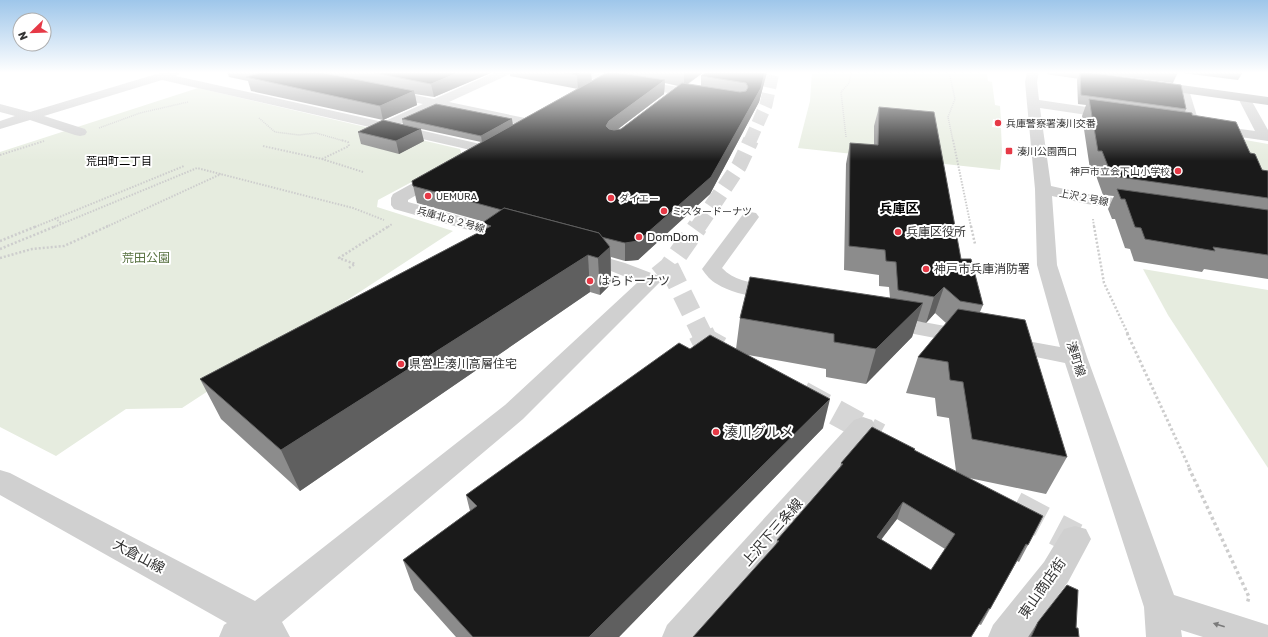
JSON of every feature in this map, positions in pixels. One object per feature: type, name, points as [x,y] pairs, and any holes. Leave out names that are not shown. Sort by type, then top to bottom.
[{"type":"street","points":[[0,125],[78,102]]},
{"type":"street","points":[[273,102],[383,127],[497,141]]},
{"type":"street","points":[[425,102],[436,104]]},
{"type":"street","points":[[383,127],[441,102]]},
{"type":"street","points":[[1186,102],[1193,126]]},
{"type":"street","points":[[1246,102],[1267,137]]},
{"type":"street","points":[[1034,103],[1125,116]]},
{"type":"street","name":"湊町線","points":[[1034,103],[1043,189],[1047,265],[1075,357],[1163,622]]},
{"type":"street","name":"兵庫北８２号線","points":[[436,104],[536,119],[399,198],[400,204],[528,241]]},
{"type":"street","points":[[0,108],[31,116],[80,132]]},
{"type":"street","points":[[1178,124],[1267,137]]},
{"type":"street","name":"上沢２号線","points":[[1043,189],[1087,199],[1158,209]]},
{"type":"street","points":[[750,217],[712,269],[719,278],[741,288],[796,295]]},
{"type":"street","points":[[255,631],[514,412],[652,280],[618,267],[565,252]]},
{"type":"street","points":[[864,316],[893,325],[1075,357]]},
{"type":"street","name":"上沢下三条線","points":[[680,637],[863,427]]},
{"type":"street","name":"大倉山線","points":[[0,481],[255,631]]},
{"type":"street","name":"東山商店街","points":[[1006,637],[1056,572],[1075,539]]},
{"type":"street","points":[[1163,622],[1251,622]]},
{"type":"path","points":[[97,129],[115,121],[140,113],[190,102]]},
{"type":"path","points":[[842,102],[846,137]]},
{"type":"path","points":[[954,102],[948,117],[975,244]]},
{"type":"path","points":[[256,116],[275,132],[299,135],[316,133],[348,142],[349,146],[322,159]]},
{"type":"path","points":[[0,155],[50,139]]},
{"type":"path","points":[[263,146],[322,159],[363,172]]},
{"type":"path","points":[[0,241],[184,166]]},
{"type":"path","points":[[0,249],[197,168],[353,208],[392,224],[339,258],[355,264],[349,268]]},
{"type":"path","points":[[0,258],[40,246],[64,246],[221,174]]},
{"type":"path","points":[[55,218],[61,223]]},
{"type":"path","points":[[1093,218],[1104,283],[1249,597],[1251,622]]},
{"type":"green space","name":"荒田公園","points":[[156,102],[257,102],[460,149],[462,155],[378,200],[377,207],[453,231],[182,408],[126,409],[56,456],[0,427],[0,152]]},
{"type":"green space","points":[[810,102],[995,102],[995,105],[1000,106],[1001,120],[993,119],[992,127],[1001,128],[1002,151],[1000,170],[798,148]]},
{"type":"green space","points":[[1234,138],[1268,144],[1268,189]]},
{"type":"green space","points":[[1143,269],[1268,290],[1268,468],[1168,315]]},
{"type":"building","points":[[360,102],[390,102],[380,106]]},
{"type":"building","points":[[555,102],[635,102],[609,121],[606,126],[609,129],[614,130],[621,129],[657,102],[753,102],[711,177],[638,241],[625,243],[601,237],[599,233],[504,208],[502,210],[413,186],[412,181]]},
{"type":"building","name":"神戸市立会下山小学校","points":[[1089,102],[1109,102],[1192,113],[1192,115],[1236,122],[1250,153],[1255,154],[1262,170],[1268,171],[1268,198],[1112,176],[1102,151],[1098,151]]},
{"type":"building","points":[[1131,102],[1184,102],[1186,109]]},
{"type":"building","points":[[436,104],[512,119],[481,136],[402,119]]},
{"type":"building","name":"兵庫区役所","points":[[879,107],[934,112],[961,259],[971,259],[983,305],[960,301],[944,287],[934,297],[898,290],[896,262],[886,261],[885,250],[849,246],[850,143],[878,145]]},
{"type":"building","points":[[383,120],[421,129],[396,141],[358,132]]},
{"type":"building","points":[[1117,189],[1268,210],[1268,255],[1213,247],[1215,251],[1145,239],[1141,228],[1135,227],[1125,199],[1121,199]]},
{"type":"building","points":[[504,208],[599,233],[610,247],[598,258],[588,255],[281,450],[200,379],[491,226],[482,223]]},
{"type":"building","points":[[750,277],[923,303],[876,349],[834,342],[834,334],[740,318]]},
{"type":"building","points":[[958,309],[1025,320],[1067,457],[972,439],[963,382],[950,380],[948,362],[918,357]]},
{"type":"building","points":[[710,335],[830,399],[589,637],[473,637],[403,560],[477,506],[466,495],[679,343],[690,349]]},
{"type":"building","points":[[872,427],[1043,516],[1028,545],[1026,544],[990,609],[989,608],[971,637],[693,637],[779,541],[777,540],[843,464],[841,463]],"holes":[[[903,502],[955,534],[931,570],[877,537]]]},
{"type":"building","points":[[1067,585],[1078,590],[1076,628],[1078,628],[1079,637],[1031,637],[1038,622]]},
{"type":"tunnel","points":[[750,141],[767,102]]},
{"type":"tunnel","points":[[698,227],[739,166],[751,140]]},
{"type":"tunnel","points":[[669,267],[698,226]]},
{"type":"tunnel","points":[[658,276],[669,267]]},
{"type":"tunnel","points":[[669,267],[702,334]]},
{"type":"tunnel","points":[[701,333],[705,341],[728,354]]},
{"type":"tunnel","points":[[802,394],[879,436]]},
{"type":"tunnel","points":[[1014,507],[1075,539]]},
{"type":"place","name":"兵庫警察署湊川交番","points":[[998,123]]},
{"type":"place","name":"湊川公園西口","points":[[1009,151]]},
{"type":"place","name":"神戸市立会下山小学校","points":[[1178,171]]},
{"type":"place","name":"UEMURA","points":[[428,196]]},
{"type":"place","name":"ダイエー","points":[[611,198]]},
{"type":"place","name":"ミスタードーナツ","points":[[664,211]]},
{"type":"place","name":"兵庫区役所","points":[[898,232]]},
{"type":"place","name":"DomDom","points":[[639,237]]},
{"type":"place","name":"神戸市兵庫消防署","points":[[926,269]]},
{"type":"place","name":"はらドーナツ","points":[[590,281]]},
{"type":"place","name":"県営上湊川高層住宅","points":[[401,364]]},
{"type":"place","name":"湊川グルメ","points":[[716,432]]},
{"type":"district","name":"荒田町二丁目","points":[[119,161]]},
{"type":"district","name":"兵庫区","points":[[899,208]]}]
